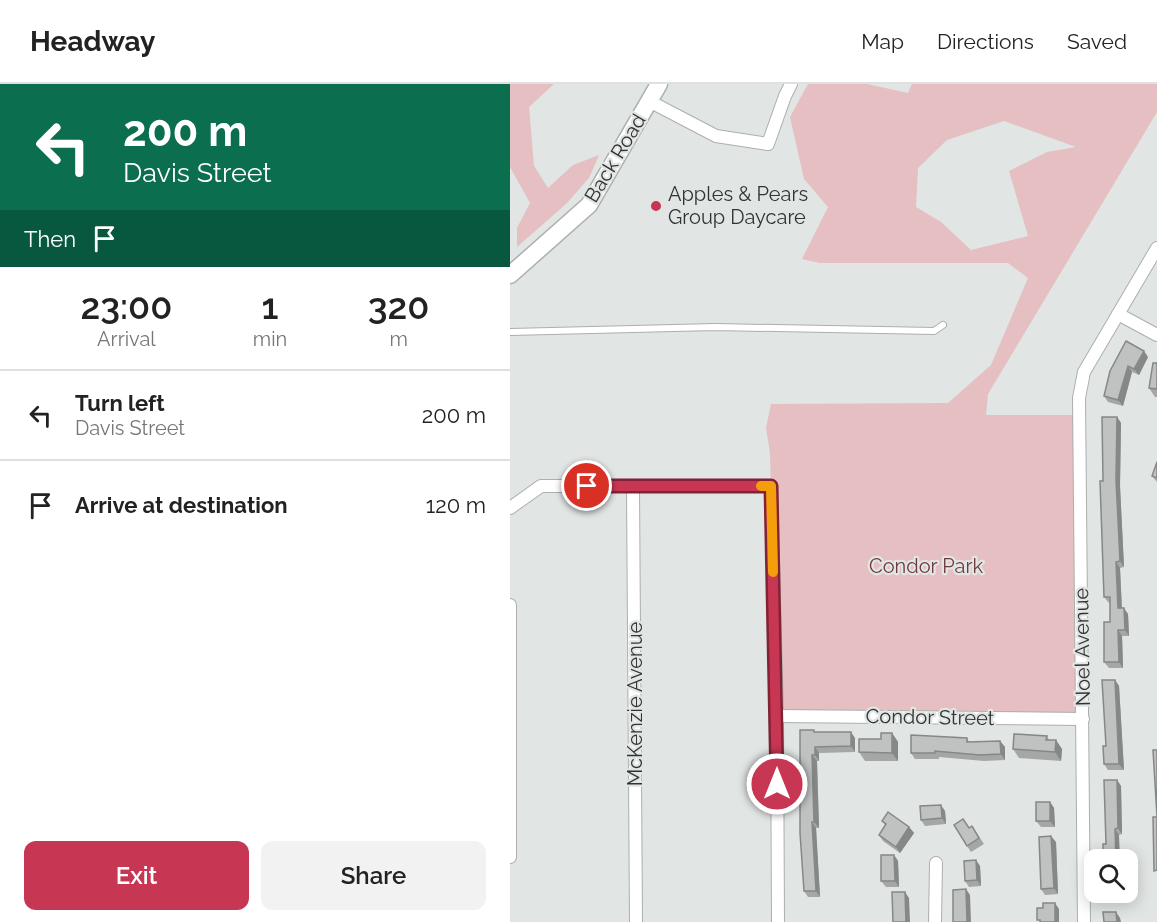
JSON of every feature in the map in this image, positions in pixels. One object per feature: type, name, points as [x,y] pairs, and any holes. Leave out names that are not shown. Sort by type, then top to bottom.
[{"type":"street","name":"Back Road","points":[[510,274],[589,205],[658,84]]},
{"type":"street","points":[[649,100],[717,136],[768,144],[791,84]]},
{"type":"street","points":[[1157,248],[1118,314],[1157,335]]},
{"type":"street","name":"Noel Avenue","points":[[1084,922],[1079,398],[1084,372],[1118,314]]},
{"type":"street","points":[[510,508],[541,486],[771,486],[777,716],[778,922]]},
{"type":"street","name":"McKenzie Avenue","points":[[633,486],[636,922]]},
{"type":"street","points":[[510,605],[510,857]]},
{"type":"street","name":"Condor Street","points":[[777,716],[1083,719]]},
{"type":"street","points":[[935,922],[936,863]]},
{"type":"lane","points":[[510,332],[715,327],[934,330],[943,325]]},
{"type":"green space","points":[[510,84],[554,84],[529,107],[534,166],[548,188],[573,165],[599,155],[589,178],[566,204],[517,247],[517,228],[530,203],[510,167]]},
{"type":"green space","name":"Condor Park","points":[[808,84],[867,84],[908,93],[912,84],[1157,84],[1157,112],[988,394],[986,415],[1079,415],[1083,719],[777,716],[770,453],[766,428],[771,404],[948,403],[991,365],[1028,278],[1008,263],[820,263],[802,259],[828,207],[804,179],[790,117]],"holes":[[[1004,121],[1076,147],[1047,152],[1009,171],[1028,236],[971,250],[941,222],[916,207],[918,168],[947,140]]]},
{"type":"building","points":[[1126,341],[1144,351],[1134,369],[1128,366],[1118,400],[1104,396],[1110,371]]},
{"type":"building","points":[[1153,363],[1157,363],[1157,389],[1149,388]]},
{"type":"building","points":[[1102,417],[1117,417],[1116,480],[1120,561],[1116,562],[1118,608],[1124,608],[1125,630],[1118,630],[1119,662],[1104,662],[1104,622],[1110,622],[1110,597],[1104,597],[1100,481],[1103,481]]},
{"type":"building","points":[[1157,462],[1157,478],[1152,476]]},
{"type":"building","points":[[1102,680],[1115,680],[1119,764],[1104,764],[1103,746],[1106,746]]},
{"type":"building","points":[[800,730],[851,732],[851,746],[815,747],[815,755],[812,755],[814,822],[812,822],[816,891],[804,891],[800,833]]},
{"type":"building","points":[[881,733],[892,733],[892,753],[859,752],[859,739],[881,739]]},
{"type":"building","points":[[1014,734],[1047,736],[1046,740],[1056,740],[1055,752],[1013,749]]},
{"type":"building","points":[[911,735],[967,738],[967,742],[1000,741],[1001,754],[980,755],[935,751],[935,753],[911,753]]},
{"type":"building","points":[[1153,750],[1157,750],[1157,817]]},
{"type":"building","points":[[1104,780],[1117,780],[1118,828],[1115,829],[1116,849],[1103,849],[1103,844],[1106,844]]},
{"type":"building","points":[[1036,802],[1050,802],[1050,821],[1036,821]]},
{"type":"building","points":[[941,805],[942,818],[921,820],[920,806]]},
{"type":"building","points":[[888,812],[909,827],[896,847],[879,835],[886,824],[882,821]]},
{"type":"building","points":[[1153,817],[1157,817],[1157,870],[1154,871]]},
{"type":"building","points":[[963,819],[969,828],[972,826],[979,838],[967,846],[954,825]]},
{"type":"building","points":[[1051,836],[1054,888],[1041,889],[1039,837]]},
{"type":"building","points":[[881,855],[894,855],[895,881],[881,881]]},
{"type":"building","points":[[976,860],[977,880],[965,881],[964,861]]},
{"type":"building","points":[[966,889],[967,922],[953,922],[953,890]]},
{"type":"building","points":[[892,892],[905,892],[906,922],[893,922]]},
{"type":"building","points":[[1043,903],[1055,903],[1055,922],[1037,920],[1037,908],[1043,908]]},
{"type":"building","points":[[1103,912],[1116,912],[1117,922],[1104,922]]},
{"type":"slow traffic","points":[[761,486],[771,486],[773,572]]},
{"type":"place","name":"Apples & Pears Group Daycare","points":[[656,206]]},
{"type":"route","points":[[587,486],[771,486],[777,784]]}]
